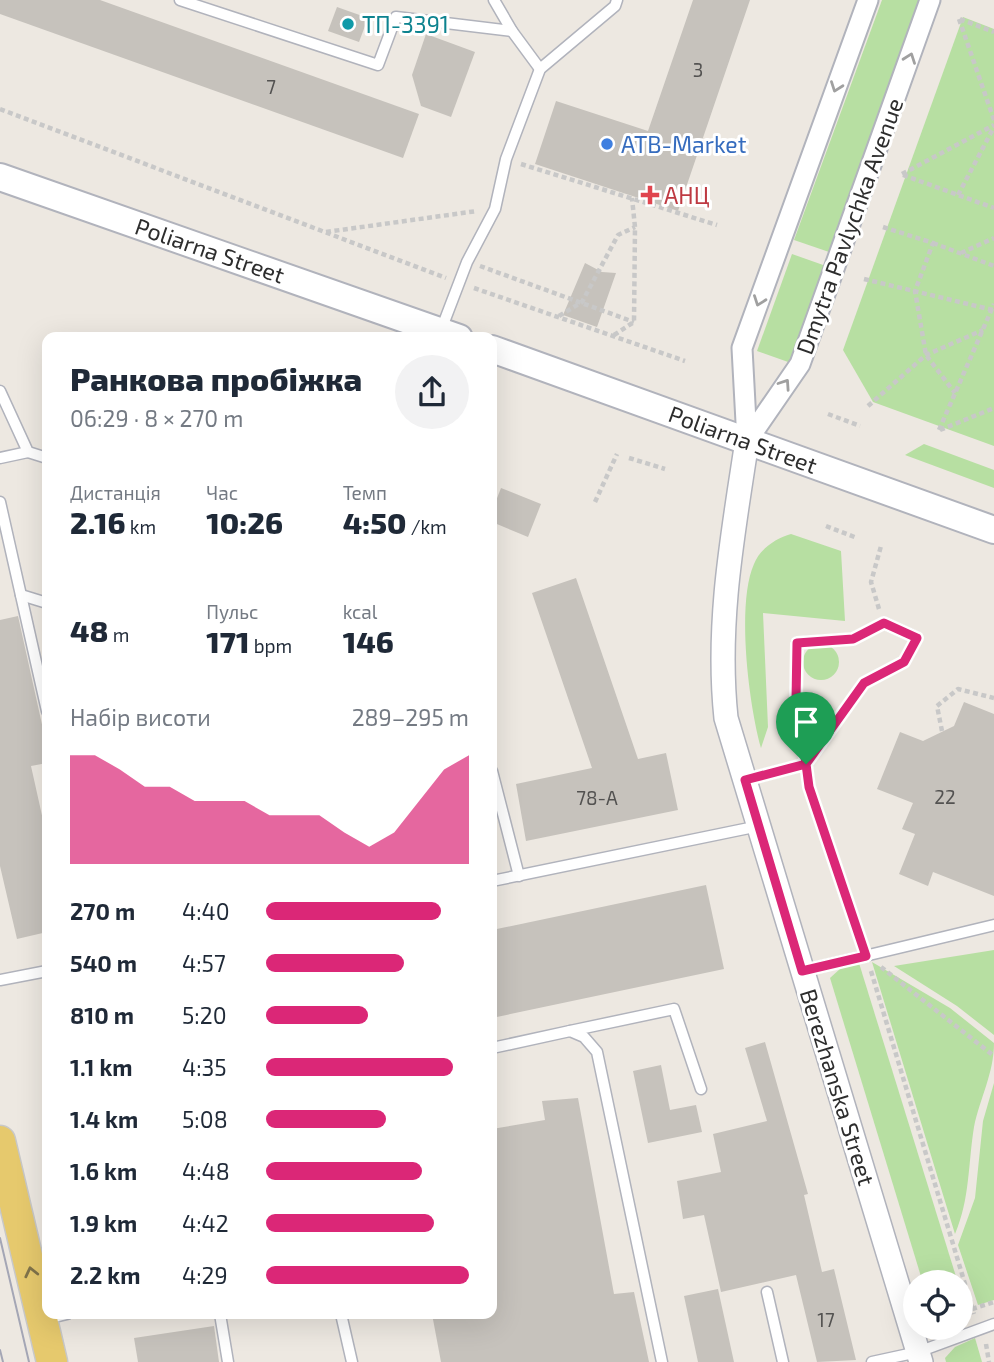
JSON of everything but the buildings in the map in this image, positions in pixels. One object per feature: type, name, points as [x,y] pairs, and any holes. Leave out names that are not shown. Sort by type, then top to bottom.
[{"type":"main road","name":"Poliarna Street","points":[[0,177],[444,332]]},
{"type":"main road","name":"Poliarna Street","points":[[497,351],[994,530]]},
{"type":"main road","points":[[0,1141],[42,1275]]},
{"type":"main road","points":[[52,1362],[55,1319]]},
{"type":"street","points":[[747,441],[742,348],[868,0]]},
{"type":"street","name":"Dmytra Pavlychka Avenue","points":[[747,441],[800,364],[930,0]]},
{"type":"street","name":"Berezhanska Street","points":[[747,441],[724,592],[722,683],[726,718],[920,1357]]},
{"type":"lane","points":[[180,0],[198,3],[378,65],[396,17],[512,31]]},
{"type":"lane","points":[[494,0],[512,31],[540,69]]},
{"type":"lane","points":[[450,332],[459,282],[467,261],[495,209],[506,159],[540,69],[615,6],[617,0]]},
{"type":"lane","points":[[0,391],[28,452]]},
{"type":"lane","points":[[0,458],[28,452],[42,456]]},
{"type":"lane","points":[[0,502],[42,689]]},
{"type":"lane","points":[[21,595],[42,601]]},
{"type":"lane","points":[[745,780],[806,764],[864,683],[904,662],[917,638],[884,623],[853,639],[797,643],[796,700],[806,764],[809,787],[866,956]]},
{"type":"lane","points":[[497,790],[519,876]]},
{"type":"lane","points":[[497,880],[759,826]]},
{"type":"lane","points":[[802,971],[994,925]]},
{"type":"lane","points":[[0,980],[42,972]]},
{"type":"lane","points":[[497,1047],[674,1009],[701,1089]]},
{"type":"lane","points":[[570,1031],[584,1037],[597,1052],[662,1362]]},
{"type":"lane","points":[[767,1292],[783,1362]]},
{"type":"lane","points":[[221,1319],[228,1362]]},
{"type":"lane","points":[[342,1319],[352,1362]]},
{"type":"lane","points":[[872,1362],[920,1357],[994,1324]]},
{"type":"path","points":[[994,32],[959,19],[994,120]]},
{"type":"path","points":[[0,110],[459,282],[685,361]]},
{"type":"path","points":[[994,126],[902,174],[994,208]]},
{"type":"path","points":[[958,195],[994,126]]},
{"type":"path","points":[[506,159],[717,225]]},
{"type":"path","points":[[632,198],[635,227],[634,322]]},
{"type":"path","points":[[326,232],[495,209]]},
{"type":"path","points":[[558,316],[582,302],[618,235],[635,227]]},
{"type":"path","points":[[883,227],[994,266]]},
{"type":"path","points":[[961,253],[994,238]]},
{"type":"path","points":[[933,243],[915,291],[926,355],[956,393]]},
{"type":"path","points":[[467,261],[634,322]]},
{"type":"path","points":[[864,279],[993,308],[939,430],[994,408]]},
{"type":"path","points":[[614,335],[634,322]]},
{"type":"path","points":[[868,407],[926,355],[983,330]]},
{"type":"path","points":[[975,347],[981,351]]},
{"type":"path","points":[[828,414],[860,426]]},
{"type":"path","points":[[595,502],[617,454]]},
{"type":"path","points":[[629,458],[665,469]]},
{"type":"path","points":[[826,526],[857,538]]},
{"type":"path","points":[[881,546],[871,582],[884,623]]},
{"type":"path","points":[[943,731],[937,706],[958,689],[994,698]]},
{"type":"path","points":[[866,956],[994,1056]]},
{"type":"path","points":[[866,956],[972,1309],[994,1302]]},
{"type":"path","points":[[989,1362],[984,1345],[994,1342]]},
{"type":"green space","points":[[882,0],[921,0],[829,252],[794,240]]},
{"type":"green space","points":[[963,17],[994,29],[994,446],[873,402],[843,350]]},
{"type":"green space","points":[[792,254],[826,266],[791,363],[757,351]]},
{"type":"green space","points":[[924,444],[994,470],[994,488],[905,455]]},
{"type":"green space","points":[[791,534],[841,551],[845,621],[763,613],[768,727],[761,748],[752,707],[746,655],[749,582],[754,564],[764,549],[774,541]]},
{"type":"green space","points":[[821,644],[834,649],[839,662],[834,675],[821,680],[808,675],[803,662],[808,649]]},
{"type":"green space","points":[[994,950],[994,1035],[957,1006],[894,966]]},
{"type":"green space","points":[[872,962],[950,1008],[994,1043],[989,1075],[974,1127],[968,1181],[955,1234]]},
{"type":"green space","points":[[859,963],[954,1270],[919,1270],[830,978],[841,968]]},
{"type":"green space","points":[[994,1083],[994,1300],[978,1305],[973,1290],[973,1270],[966,1270],[958,1245],[975,1198],[983,1121]]},
{"type":"green space","points":[[975,1338],[982,1362],[946,1362],[945,1358],[955,1347]]},
{"type":"tram line","points":[[0,1238],[29,1362]]},
{"type":"tram line","points":[[0,1350],[3,1362]]},
{"type":"place","name":"ТП-3391","points":[[348,24]]},
{"type":"place","name":"ATB-Market","points":[[607,144]]},
{"type":"place","name":"АНЦ","points":[[650,195]]},
{"type":"route","points":[[806,764],[796,700],[797,643],[853,639],[884,623],[917,638],[904,662],[864,683],[806,764],[745,780],[802,971],[866,956],[809,787],[806,764]]}]
